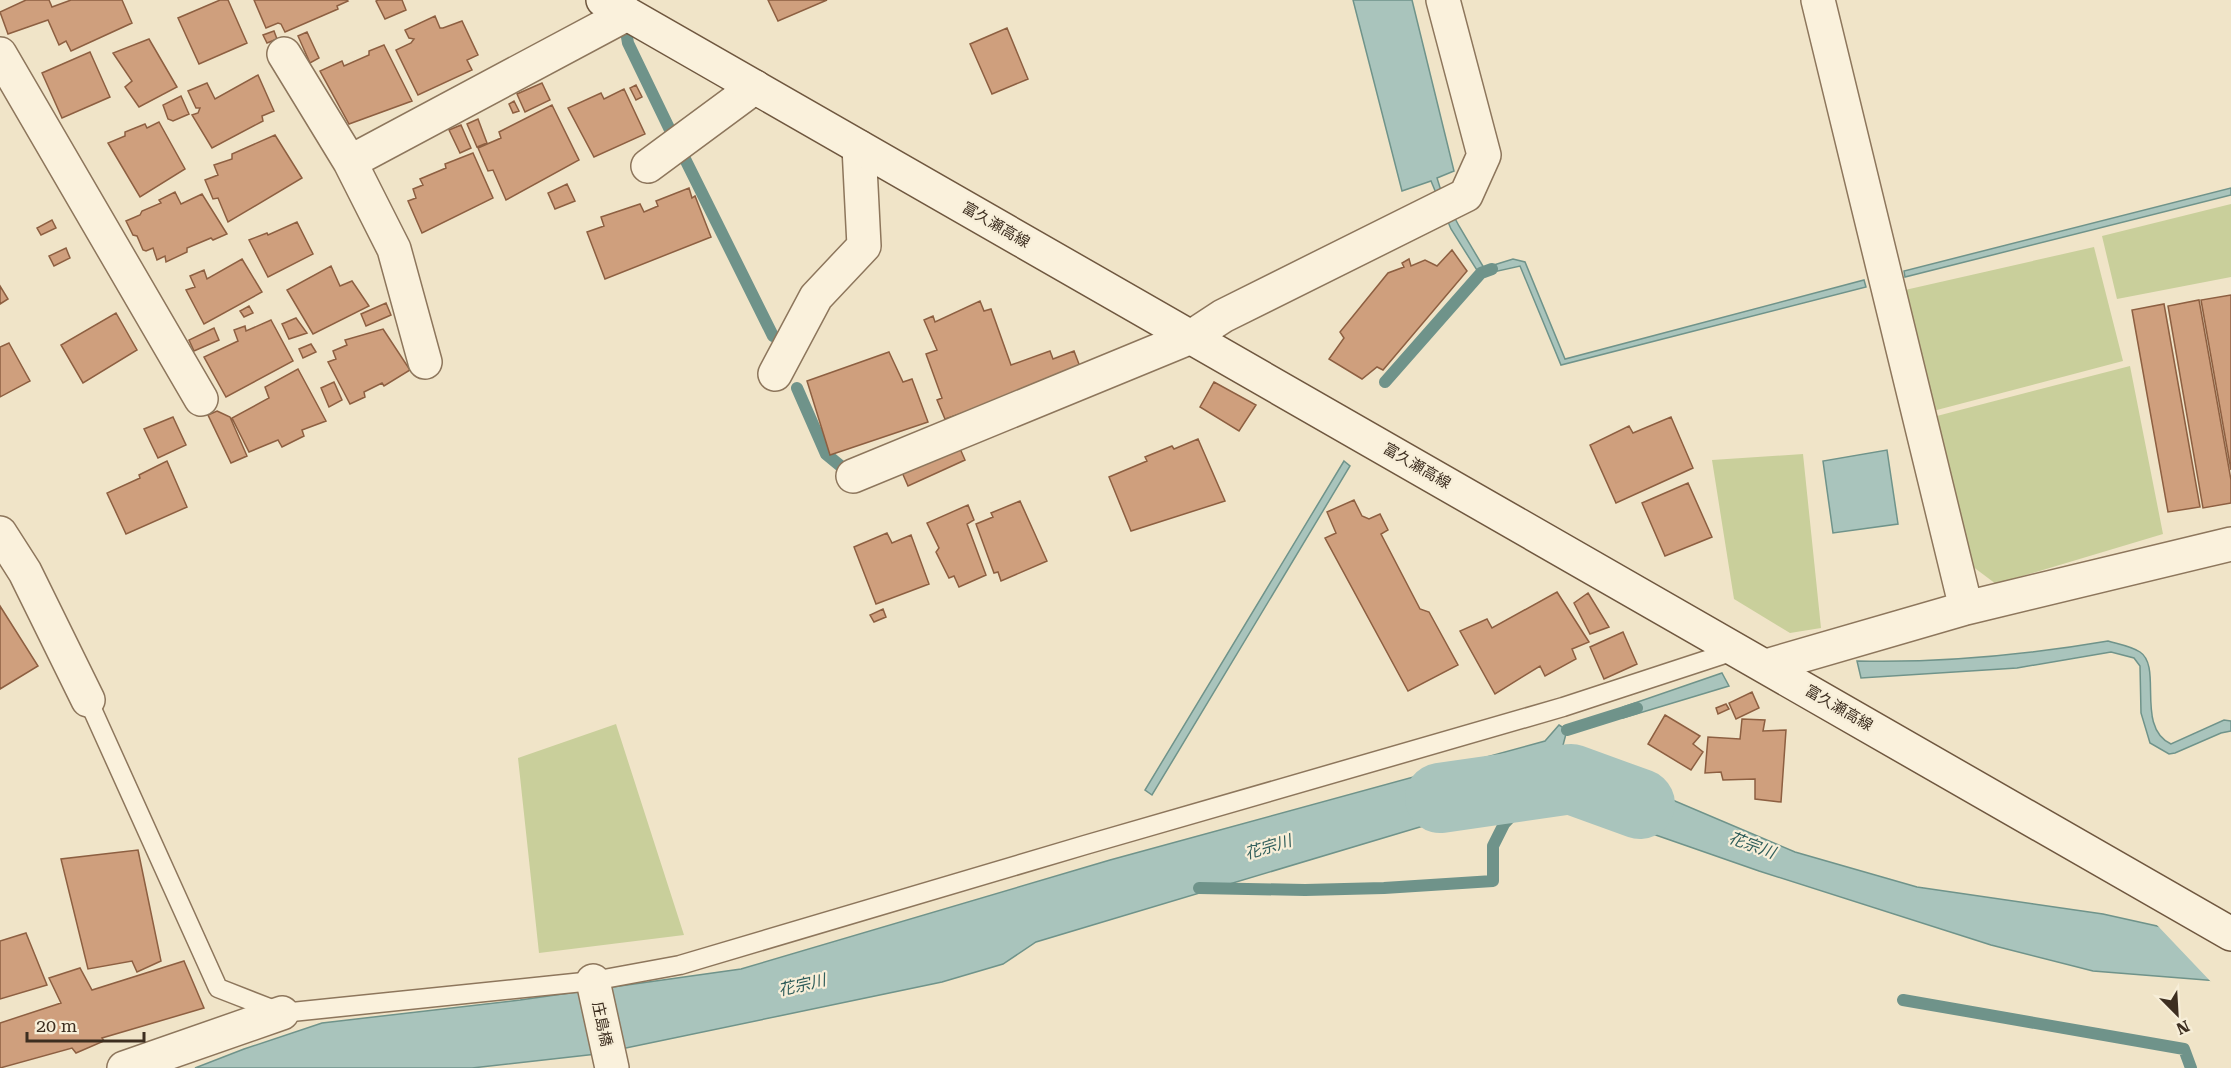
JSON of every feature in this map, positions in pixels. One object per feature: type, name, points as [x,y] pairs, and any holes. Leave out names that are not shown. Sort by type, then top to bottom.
[{"type":"street","points":[[853,476],[1191,337],[1223,316],[1466,195],[1484,155],[1443,0]]},
{"type":"street","points":[[1818,0],[1966,608]]},
{"type":"street","points":[[350,162],[615,7]]},
{"type":"street","name":"富久瀬高線","points":[[615,7],[2222,928]]},
{"type":"street","points":[[0,54],[201,399]]},
{"type":"street","points":[[284,54],[350,162],[394,249],[424,362]]},
{"type":"street","points":[[648,166],[754,87]]},
{"type":"street","points":[[775,375],[816,297],[864,246],[859,147]]},
{"type":"street","points":[[0,533],[25,572],[88,700]]},
{"type":"street","points":[[1766,666],[1966,608],[2231,544]]},
{"type":"street","name":"庄島橋","points":[[592,981],[612,1068]]},
{"type":"street","points":[[124,1068],[282,1013]]},
{"type":"lane","points":[[88,700],[218,988],[282,1013],[592,981],[680,965],[1085,845],[1563,708],[1737,650]]},
{"type":"green space","points":[[2231,204],[2231,277],[2117,299],[2102,236]]},
{"type":"green space","points":[[2094,247],[2123,361],[1933,411],[1905,290]]},
{"type":"green space","points":[[2130,366],[2163,534],[1996,584],[1972,566],[1933,417]]},
{"type":"green space","points":[[1803,454],[1821,628],[1790,633],[1734,599],[1712,460]]},
{"type":"green space","points":[[616,724],[684,935],[539,953],[518,758]]},
{"type":"water","points":[[1353,0],[1412,0],[1454,171],[1437,178],[1442,194],[1484,268],[1513,259],[1525,262],[1565,359],[1864,280],[1866,287],[1561,365],[1520,266],[1480,275],[1451,229],[1431,181],[1402,191]]},
{"type":"water","points":[[2231,188],[2231,195],[1905,277],[1904,271]]},
{"type":"water","points":[[1887,450],[1898,524],[1833,533],[1823,461]]},
{"type":"water","points":[[1344,461],[1350,466],[1152,795],[1145,790]]},
{"type":"water","points":[[2108,641],[2140,652],[2146,660],[2149,670],[2151,711],[2154,725],[2160,736],[2171,744],[2224,720],[2231,721],[2231,731],[2169,754],[2150,743],[2141,713],[2140,666],[2134,658],[2111,652],[2017,668],[1861,678],[1857,661],[1920,661],[1983,657]]},
{"type":"water","points":[[1722,673],[1729,686],[1623,718],[1623,707]]},
{"type":"water","points":[[1559,725],[1567,730],[1561,753],[1530,794],[1036,942],[1003,964],[942,982],[597,1054],[472,1068],[195,1068],[322,1023],[520,1000],[741,969],[1110,860],[1545,741]]},
{"type":"water","points":[[1569,756],[1795,852],[1917,887],[2103,914],[2166,928],[2231,982],[2093,971],[1991,945],[1759,871],[1581,809],[1535,799]]},
{"type":"pier","points":[[2155,923],[2231,927],[2231,985],[2213,984]]},
{"type":"building","points":[[26,0],[49,0],[52,7],[71,0],[122,0],[132,23],[71,51],[66,41],[59,45],[48,20],[8,34],[0,12]]},
{"type":"building","points":[[220,0],[228,0],[247,43],[199,64],[178,18]]},
{"type":"building","points":[[254,0],[348,1],[337,6],[338,9],[285,32],[278,23],[266,28]]},
{"type":"building","points":[[402,0],[406,10],[385,19],[376,1]]},
{"type":"building","points":[[768,0],[827,0],[778,21]]},
{"type":"building","points":[[435,16],[440,28],[462,21],[478,55],[467,60],[472,70],[418,95],[396,50],[411,43],[414,39],[409,38],[405,30]]},
{"type":"building","points":[[1007,28],[1028,79],[992,94],[970,44]]},
{"type":"building","points":[[274,31],[277,39],[267,43],[263,35]]},
{"type":"building","points":[[307,32],[319,58],[310,63],[298,36]]},
{"type":"building","points":[[149,39],[177,87],[139,107],[125,87],[132,81],[113,53]]},
{"type":"building","points":[[384,45],[412,101],[349,124],[320,71],[342,61],[344,66],[369,55],[369,51]]},
{"type":"building","points":[[90,52],[110,97],[62,118],[42,73]]},
{"type":"building","points":[[258,75],[274,111],[262,116],[263,121],[212,148],[192,115],[198,113],[200,108],[196,108],[188,91],[207,83],[215,99]]},
{"type":"building","points":[[542,83],[550,100],[525,112],[517,94]]},
{"type":"building","points":[[636,85],[642,97],[636,100],[630,88]]},
{"type":"building","points":[[624,89],[645,134],[594,157],[568,108],[601,93],[604,99]]},
{"type":"building","points":[[181,96],[189,114],[173,121],[168,119],[163,105]]},
{"type":"building","points":[[514,101],[519,111],[513,113],[509,104]]},
{"type":"building","points":[[552,105],[579,160],[506,200],[493,170],[488,171],[478,148],[501,138],[499,132]]},
{"type":"building","points":[[478,119],[487,143],[477,147],[467,124]]},
{"type":"building","points":[[159,122],[185,169],[140,197],[108,143],[125,136],[125,132],[145,124],[147,128]]},
{"type":"building","points":[[461,125],[471,148],[460,153],[449,130]]},
{"type":"building","points":[[275,135],[302,178],[228,222],[218,198],[213,199],[205,180],[218,175],[214,165],[232,159],[232,154]]},
{"type":"building","points":[[473,153],[493,198],[422,233],[408,201],[416,198],[413,189],[423,185],[420,179],[446,168],[445,164]]},
{"type":"building","points":[[567,184],[575,201],[555,209],[548,193]]},
{"type":"building","points":[[689,188],[692,198],[695,196],[711,237],[605,279],[587,232],[604,226],[601,217],[640,204],[644,212],[658,206],[656,201]]},
{"type":"building","points":[[175,192],[181,204],[202,194],[227,234],[187,248],[187,252],[166,262],[165,256],[157,260],[153,248],[143,250],[137,236],[133,235],[126,221],[161,203],[159,200]]},
{"type":"building","points":[[52,220],[56,228],[41,235],[37,228]]},
{"type":"building","points":[[297,222],[313,254],[268,277],[249,240],[267,233],[268,235]]},
{"type":"building","points":[[66,248],[70,258],[54,266],[49,256]]},
{"type":"building","points":[[1452,250],[1467,271],[1383,370],[1377,367],[1362,379],[1329,359],[1344,338],[1340,332],[1388,273],[1404,267],[1402,263],[1409,259],[1411,266],[1425,260],[1437,266]]},
{"type":"building","points":[[242,259],[262,292],[204,324],[186,290],[195,287],[190,276],[204,270],[207,279]]},
{"type":"building","points":[[331,266],[340,286],[352,281],[369,306],[313,334],[287,290]]},
{"type":"building","points":[[0,286],[8,299],[0,304]]},
{"type":"building","points":[[2231,295],[2231,470],[2201,300]]},
{"type":"building","points":[[2199,300],[2231,480],[2231,503],[2203,508],[2168,306]]},
{"type":"building","points":[[980,301],[984,311],[991,309],[1011,365],[1050,351],[1053,359],[1074,351],[1082,372],[945,419],[937,400],[942,398],[926,354],[937,350],[924,320],[933,316],[935,322]]},
{"type":"building","points":[[386,303],[391,315],[366,326],[361,314]]},
{"type":"building","points":[[2164,304],[2200,507],[2168,512],[2132,310]]},
{"type":"building","points":[[249,306],[253,313],[244,317],[240,311]]},
{"type":"building","points":[[116,313],[137,350],[83,383],[61,345]]},
{"type":"building","points":[[296,318],[307,333],[289,339],[282,324]]},
{"type":"building","points":[[271,320],[293,361],[226,397],[204,357],[238,341],[234,330],[245,326],[246,331]]},
{"type":"building","points":[[214,328],[219,340],[194,351],[189,340]]},
{"type":"building","points":[[383,329],[410,370],[384,386],[382,383],[364,392],[365,397],[350,404],[328,362],[336,359],[333,351],[347,345],[345,340]]},
{"type":"building","points":[[9,343],[30,381],[0,397],[0,347]]},
{"type":"building","points":[[311,344],[316,352],[303,358],[299,349]]},
{"type":"building","points":[[889,352],[903,382],[912,379],[928,422],[830,455],[807,381]]},
{"type":"building","points":[[298,369],[326,421],[302,430],[304,436],[282,447],[278,440],[249,452],[232,418],[269,398],[265,387]]},
{"type":"building","points":[[334,382],[342,400],[329,407],[321,388]]},
{"type":"building","points":[[1214,382],[1256,405],[1239,431],[1200,407]]},
{"type":"building","points":[[217,411],[230,417],[247,456],[231,463],[208,415]]},
{"type":"building","points":[[173,417],[186,445],[158,458],[144,429]]},
{"type":"building","points":[[1671,417],[1693,468],[1616,503],[1590,445],[1629,426],[1633,433]]},
{"type":"building","points":[[1198,439],[1225,501],[1131,531],[1109,477],[1147,461],[1145,457]]},
{"type":"building","points":[[958,444],[965,460],[908,486],[901,470]]},
{"type":"building","points":[[167,461],[187,507],[126,534],[107,493],[140,478],[139,475]]},
{"type":"building","points":[[1688,483],[1712,537],[1665,556],[1642,503]]},
{"type":"building","points":[[1354,500],[1362,516],[1369,519],[1380,514],[1388,530],[1381,534],[1420,609],[1429,612],[1458,665],[1408,691],[1325,538],[1336,533],[1327,512]]},
{"type":"building","points":[[1020,501],[1047,561],[1001,581],[998,572],[994,573],[976,524],[993,517],[991,513]]},
{"type":"building","points":[[968,505],[974,520],[967,524],[986,575],[959,587],[954,576],[949,578],[936,552],[939,548],[927,523]]},
{"type":"building","points":[[887,533],[892,543],[911,535],[929,584],[876,604],[854,547]]},
{"type":"building","points":[[1557,592],[1589,642],[1572,649],[1576,659],[1545,676],[1540,666],[1495,694],[1460,631],[1487,619],[1492,628]]},
{"type":"building","points":[[1588,593],[1609,627],[1590,634],[1574,603]]},
{"type":"building","points":[[0,606],[38,666],[0,689]]},
{"type":"building","points":[[883,609],[886,617],[874,622],[870,615]]},
{"type":"building","points":[[1623,632],[1637,664],[1604,679],[1590,647]]},
{"type":"building","points":[[1752,692],[1759,708],[1736,719],[1729,703]]},
{"type":"building","points":[[1726,704],[1729,709],[1718,714],[1716,708]]},
{"type":"building","points":[[1665,715],[1700,736],[1693,744],[1703,752],[1691,770],[1648,744]]},
{"type":"building","points":[[1742,719],[1765,720],[1763,731],[1786,730],[1781,802],[1755,799],[1755,779],[1723,780],[1721,772],[1705,773],[1708,737],[1740,739]]},
{"type":"building","points":[[138,850],[161,961],[137,972],[132,961],[88,969],[61,859]]},
{"type":"building","points":[[26,933],[47,985],[0,999],[0,941]]},
{"type":"building","points":[[184,961],[204,1008],[102,1038],[104,1041],[76,1053],[72,1048],[0,1068],[0,1023],[61,1003],[49,978],[80,968],[92,990]]},
{"type":"waterway","points":[[627,37],[670,130]]},
{"type":"waterway","points":[[685,159],[773,336]]},
{"type":"waterway","points":[[1385,382],[1481,273],[1492,269]]},
{"type":"waterway","points":[[797,388],[826,454],[843,468]]},
{"type":"waterway","points":[[1567,730],[1637,708]]},
{"type":"waterway","name":"花宗川","points":[[1440,798],[1571,779],[1640,804]]},
{"type":"waterway","points":[[1199,888],[1305,890],[1493,881],[1493,846],[1504,824],[1542,783]]},
{"type":"waterway","points":[[1903,1000],[2184,1049],[2191,1068]]}]
